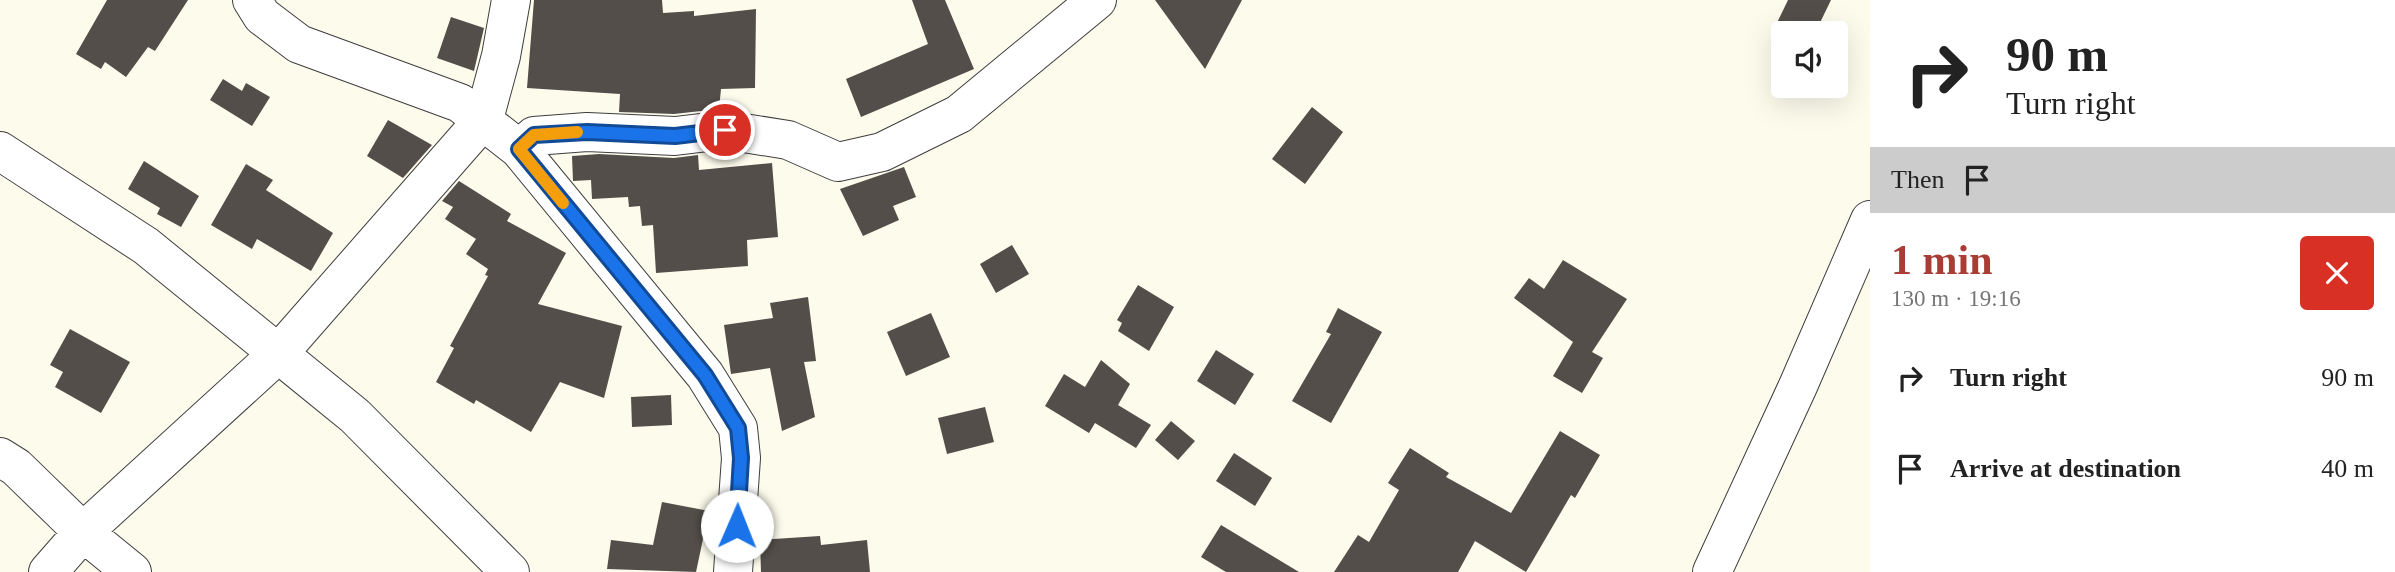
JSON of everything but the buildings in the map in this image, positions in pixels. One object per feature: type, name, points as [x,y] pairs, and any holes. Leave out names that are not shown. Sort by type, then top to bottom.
[{"type":"street","points":[[252,0],[262,16],[299,44],[460,103],[484,119],[519,149],[705,375],[738,428],[741,458],[733,572]]},
{"type":"street","points":[[48,572],[83,532],[278,354],[484,119],[501,56],[511,0]]},
{"type":"street","points":[[519,149],[534,135],[587,132],[675,136],[725,130],[788,140],[838,162],[882,152],[959,114],[1097,0]]},
{"type":"street","points":[[0,150],[146,246],[355,416],[510,572]]},
{"type":"street","points":[[1712,572],[1798,387],[1870,220]]},
{"type":"street","points":[[0,457],[16,467],[83,532],[132,572]]},
{"type":"slow traffic","points":[[563,203],[519,149],[534,135],[577,132]]},
{"type":"route","points":[[725,130],[675,136],[587,132],[534,135],[519,149],[705,375],[738,428],[741,458],[737,526]]}]
